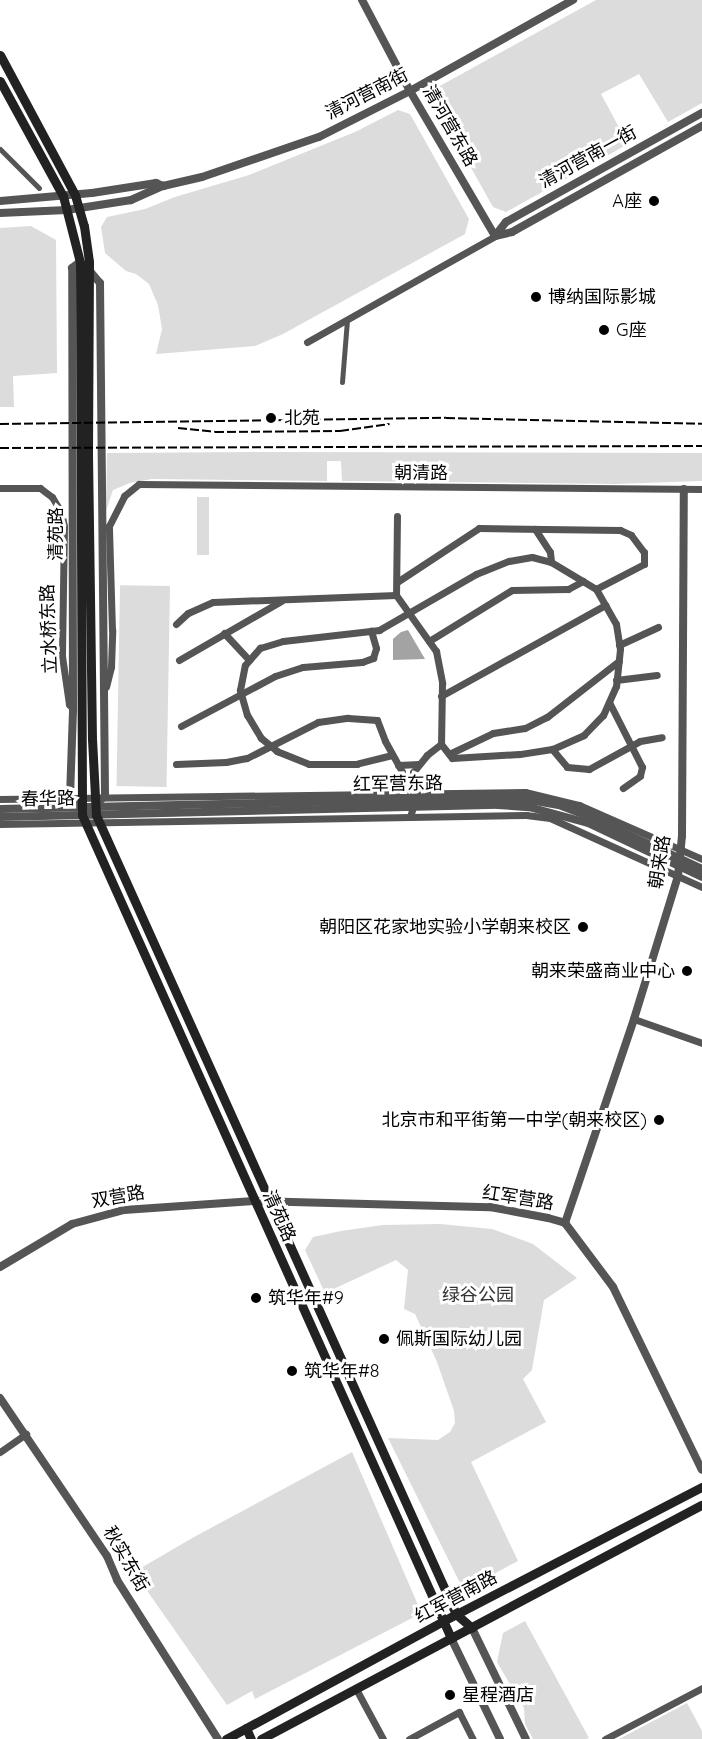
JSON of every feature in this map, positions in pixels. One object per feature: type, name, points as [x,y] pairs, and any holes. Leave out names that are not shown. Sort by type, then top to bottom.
[{"type":"main road","name":"清苑路","points":[[0,55],[75,195],[84,226],[89,270],[92,740],[98,807],[270,1201],[456,1614],[472,1628]]},
{"type":"main road","name":"清苑路","points":[[0,81],[63,196],[80,262],[80,808],[451,1638]]},
{"type":"main road","name":"红军营南路","points":[[226,1739],[456,1614],[702,1487]]},
{"type":"main road","points":[[684,1497],[690,1502],[691,1511]]},
{"type":"main road","name":"红军营南路","points":[[261,1739],[702,1505]]},
{"type":"main road","points":[[480,1602],[489,1618]]},
{"type":"main road","points":[[418,1635],[426,1652]]},
{"type":"main road","points":[[246,1728],[251,1739]]},
{"type":"street","name":"清河营东路","points":[[362,0],[410,91],[495,236]]},
{"type":"street","name":"清河营南街","points":[[0,213],[67,210],[130,200],[163,186],[202,177],[319,137],[410,91],[573,0]]},
{"type":"street","name":"清河营南一街","points":[[495,236],[506,222],[702,113]]},
{"type":"street","name":"清河营南一街","points":[[308,342],[495,236],[512,232],[702,126]]},
{"type":"street","points":[[0,148],[39,188]]},
{"type":"street","name":"清河营南街","points":[[0,201],[75,195],[156,183],[163,186]]},
{"type":"street","name":"清苑路","points":[[80,262],[72,268],[73,709],[80,808]]},
{"type":"street","name":"清苑路","points":[[89,270],[100,283],[103,699],[98,807]]},
{"type":"street","points":[[342,382],[346,320]]},
{"type":"street","name":"朝清路","points":[[103,699],[111,667],[109,526],[124,496],[139,484],[702,489]]},
{"type":"street","name":"立水桥东路","points":[[0,488],[40,488],[52,497],[61,512],[64,526],[62,656],[69,704],[73,709]]},
{"type":"street","name":"朝来路","points":[[565,1223],[634,1019],[678,876],[684,489]]},
{"type":"street","points":[[392,755],[357,764],[309,764],[277,751],[261,738],[247,715],[242,695],[245,664],[260,648],[283,641],[379,630],[407,612],[477,574],[509,561],[532,556],[551,562],[596,589],[616,624],[620,645],[616,680],[609,702],[603,715],[584,735],[552,749],[519,754],[452,758],[441,744],[441,696],[436,651],[407,612],[396,595],[397,516]]},
{"type":"street","points":[[397,582],[479,528],[620,530],[631,535],[644,552],[644,564],[596,589]]},
{"type":"street","points":[[535,529],[550,552],[551,562]]},
{"type":"street","points":[[429,641],[512,590],[568,589],[584,581]]},
{"type":"street","points":[[176,624],[188,613],[213,602],[396,595]]},
{"type":"street","points":[[179,660],[283,599]]},
{"type":"street","points":[[441,696],[605,605]]},
{"type":"street","points":[[620,645],[658,627]]},
{"type":"street","points":[[181,726],[275,676],[303,667],[363,662],[373,658],[376,648],[371,631]]},
{"type":"street","points":[[224,633],[249,660]]},
{"type":"street","points":[[449,754],[494,733],[525,728],[547,717],[619,661]]},
{"type":"street","points":[[616,680],[657,675]]},
{"type":"street","points":[[92,740],[103,699]]},
{"type":"street","points":[[609,702],[642,767],[640,776],[623,788]]},
{"type":"street","points":[[73,709],[81,730]]},
{"type":"street","points":[[176,764],[226,762],[247,758],[269,744],[318,722],[348,718],[377,720],[402,772],[410,817]]},
{"type":"street","points":[[552,749],[567,767],[589,769],[640,741],[662,737]]},
{"type":"street","points":[[408,800],[412,772],[441,744]]},
{"type":"street","points":[[398,765],[419,764]]},
{"type":"street","name":"红军营东路","points":[[80,808],[498,798],[559,806],[702,869]]},
{"type":"street","points":[[0,799],[80,808]]},
{"type":"street","points":[[0,824],[80,808],[408,800]]},
{"type":"street","points":[[98,807],[410,817],[501,814],[550,818],[702,887]]},
{"type":"street","name":"春华路","points":[[0,808],[80,808]]},
{"type":"street","name":"春华路","points":[[0,817],[80,808]]},
{"type":"street","points":[[680,858],[702,859]]},
{"type":"street","name":"红军营东路","points":[[680,858],[702,877]]},
{"type":"street","points":[[634,1019],[702,1043]]},
{"type":"street","name":"红军营路","points":[[254,1201],[490,1208],[565,1223],[599,1266],[628,1313],[702,1470]]},
{"type":"street","name":"双营路","points":[[0,1266],[72,1224],[124,1210],[254,1201]]},
{"type":"street","name":"秋实东街","points":[[0,1398],[107,1556],[117,1580],[218,1739]]},
{"type":"street","points":[[0,1452],[26,1434]]},
{"type":"street","points":[[472,1628],[526,1739]]},
{"type":"street","points":[[451,1638],[500,1739]]},
{"type":"street","points":[[605,1739],[702,1688]]},
{"type":"street","points":[[356,1689],[383,1739]]},
{"type":"street","points":[[408,1739],[459,1712],[473,1739]]},
{"type":"green space","points":[[596,0],[702,0],[702,103],[668,122],[639,74],[601,94],[628,144],[506,212],[493,207],[433,100],[438,87]]},
{"type":"green space","points":[[398,110],[410,114],[469,219],[465,234],[283,334],[255,346],[156,354],[162,329],[158,305],[149,284],[136,274],[126,271],[105,253],[101,227],[107,217],[145,209],[175,197],[249,175],[355,132]]},
{"type":"green space","points":[[31,226],[56,240],[57,373],[13,376],[14,407],[0,407],[0,228]]},
{"type":"green space","points":[[107,453],[702,453],[702,481],[615,484],[342,481],[341,461],[327,461],[327,481],[152,479],[130,483],[113,490],[106,511]]},
{"type":"green space","points":[[197,497],[209,497],[209,555],[197,555]]},
{"type":"green space","points":[[120,585],[170,586],[166,787],[116,786]]},
{"type":"green space","name":"绿谷公园","points":[[440,1224],[492,1229],[533,1244],[577,1278],[544,1300],[532,1370],[523,1379],[546,1422],[471,1462],[518,1561],[473,1585],[460,1583],[388,1438],[438,1440],[450,1432],[455,1423],[454,1411],[437,1362],[415,1314],[404,1309],[408,1270],[396,1260],[325,1293],[305,1250],[313,1237],[341,1231],[383,1225]]},
{"type":"green space","points":[[352,1452],[418,1605],[416,1616],[255,1699],[252,1691],[227,1705],[134,1572]]},
{"type":"green space","points":[[525,1621],[589,1738],[533,1739],[525,1724],[524,1708],[497,1662],[503,1633]]},
{"type":"green space","points":[[687,1703],[702,1731],[702,1739],[619,1739]]},
{"type":"shaded area","points":[[408,630],[425,659],[393,660],[393,639],[401,632]]},
{"type":"railway","points":[[0,424],[446,418],[702,424]]},
{"type":"railway","points":[[178,428],[215,432],[340,431],[390,424]]},
{"type":"railway","points":[[0,448],[702,446]]},
{"type":"place","name":"A座","points":[[654,201]]},
{"type":"place","name":"博纳国际影城","points":[[536,297]]},
{"type":"place","name":"G座","points":[[604,330]]},
{"type":"place","name":"北苑","points":[[271,418]]},
{"type":"place","name":"朝阳区花家地实验小学朝来校区","points":[[583,927]]},
{"type":"place","name":"朝来荣盛商业中心","points":[[687,971]]},
{"type":"place","name":"北京市和平街第一中学(朝来校区)","points":[[659,1120]]},
{"type":"place","name":"筑华年#9","points":[[256,1298]]},
{"type":"place","name":"佩斯国际幼儿园","points":[[384,1339]]},
{"type":"place","name":"筑华年#8","points":[[292,1371]]},
{"type":"place","name":"星程酒店","points":[[450,1695]]}]
